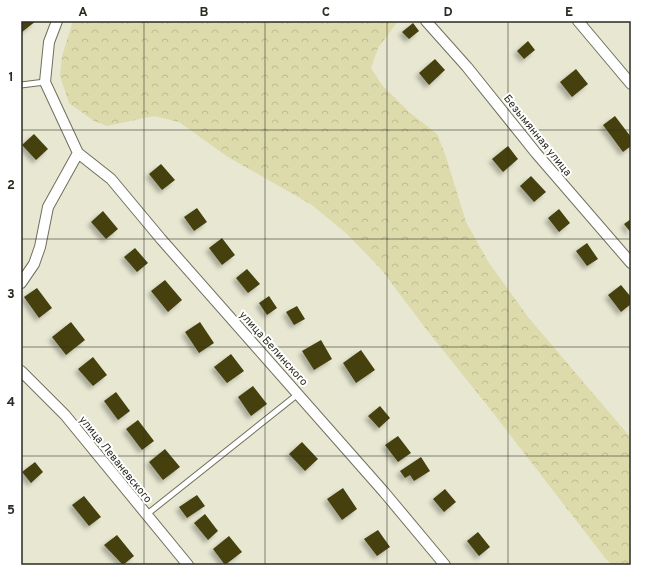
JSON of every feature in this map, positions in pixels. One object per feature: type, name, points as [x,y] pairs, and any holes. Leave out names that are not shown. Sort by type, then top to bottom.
[{"type":"street","points":[[21,283],[34,264],[40,247],[48,207],[78,153],[45,82],[49,42],[57,21]]},
{"type":"street","name":"Безымянная улица","points":[[426,21],[467,67],[536,153],[631,264]]},
{"type":"street","points":[[578,21],[631,84]]},
{"type":"street","name":"улица Белинского","points":[[78,153],[111,179],[161,239],[298,393],[445,565]]},
{"type":"street","name":"улица Леваневского","points":[[21,371],[65,415],[146,516],[188,565]]},
{"type":"lane","points":[[21,85],[45,82]]},
{"type":"lane","points":[[146,516],[298,393]]},
{"type":"green space","points":[[73,21],[398,21],[378,48],[371,68],[382,85],[409,112],[437,134],[446,157],[466,222],[489,263],[528,317],[631,438],[631,565],[612,565],[606,559],[380,268],[347,234],[312,205],[228,157],[179,122],[154,116],[107,126],[94,121],[69,103],[60,76],[62,56]]},
{"type":"building","points":[[21,21],[36,21],[22,32]]},
{"type":"building","points":[[413,23],[419,31],[409,39],[402,32]]},
{"type":"building","points":[[528,41],[535,50],[524,59],[517,51]]},
{"type":"building","points":[[435,59],[445,70],[429,85],[419,73]]},
{"type":"building","points":[[576,69],[588,84],[572,97],[560,82]]},
{"type":"building","points":[[615,116],[631,137],[631,146],[623,152],[603,125]]},
{"type":"building","points":[[34,134],[48,149],[36,160],[22,145]]},
{"type":"building","points":[[508,146],[518,159],[503,172],[492,159]]},
{"type":"building","points":[[161,164],[175,180],[162,190],[149,174]]},
{"type":"building","points":[[531,176],[546,192],[534,202],[520,186]]},
{"type":"building","points":[[197,208],[207,222],[194,231],[184,217]]},
{"type":"building","points":[[559,209],[570,223],[559,232],[548,218]]},
{"type":"building","points":[[103,211],[118,229],[106,239],[91,222]]},
{"type":"building","points":[[631,219],[631,233],[624,224]]},
{"type":"building","points":[[222,238],[235,255],[222,265],[209,248]]},
{"type":"building","points":[[587,243],[598,259],[587,266],[576,251]]},
{"type":"building","points":[[135,248],[148,263],[137,272],[124,257]]},
{"type":"building","points":[[247,269],[260,284],[248,293],[236,278]]},
{"type":"building","points":[[165,280],[182,300],[168,312],[151,291]]},
{"type":"building","points":[[621,285],[631,297],[631,304],[621,312],[608,295]]},
{"type":"building","points":[[37,288],[52,308],[39,318],[24,297]]},
{"type":"building","points":[[269,296],[277,308],[267,315],[259,303]]},
{"type":"building","points":[[297,306],[305,319],[294,325],[286,312]]},
{"type":"building","points":[[71,322],[85,340],[66,355],[52,337]]},
{"type":"building","points":[[200,322],[214,343],[199,353],[185,332]]},
{"type":"building","points":[[321,340],[332,359],[314,370],[302,351]]},
{"type":"building","points":[[361,350],[375,370],[356,383],[343,363]]},
{"type":"building","points":[[231,354],[244,371],[227,383],[214,367]]},
{"type":"building","points":[[93,357],[107,375],[93,386],[78,369]]},
{"type":"building","points":[[253,386],[267,404],[251,416],[238,397]]},
{"type":"building","points":[[116,392],[130,411],[118,420],[104,401]]},
{"type":"building","points":[[380,406],[390,418],[379,428],[368,416]]},
{"type":"building","points":[[138,420],[154,441],[142,450],[126,429]]},
{"type":"building","points":[[398,436],[411,453],[398,462],[385,445]]},
{"type":"building","points":[[302,442],[318,459],[305,471],[289,454]]},
{"type":"building","points":[[165,449],[180,467],[163,480],[149,462]]},
{"type":"building","points":[[421,457],[430,471],[414,481],[410,475],[405,478],[400,471]]},
{"type":"building","points":[[35,462],[43,472],[31,483],[22,472]]},
{"type":"building","points":[[343,488],[357,509],[342,520],[327,499]]},
{"type":"building","points":[[445,489],[456,502],[444,512],[433,499]]},
{"type":"building","points":[[197,495],[205,506],[187,518],[179,507]]},
{"type":"building","points":[[84,496],[101,517],[89,526],[72,505]]},
{"type":"building","points":[[205,514],[218,531],[208,540],[194,523]]},
{"type":"building","points":[[378,530],[390,547],[377,556],[364,539]]},
{"type":"building","points":[[478,532],[490,547],[479,556],[467,541]]},
{"type":"building","points":[[117,535],[134,556],[123,565],[104,545]]},
{"type":"building","points":[[229,536],[242,552],[225,565],[213,549]]}]
